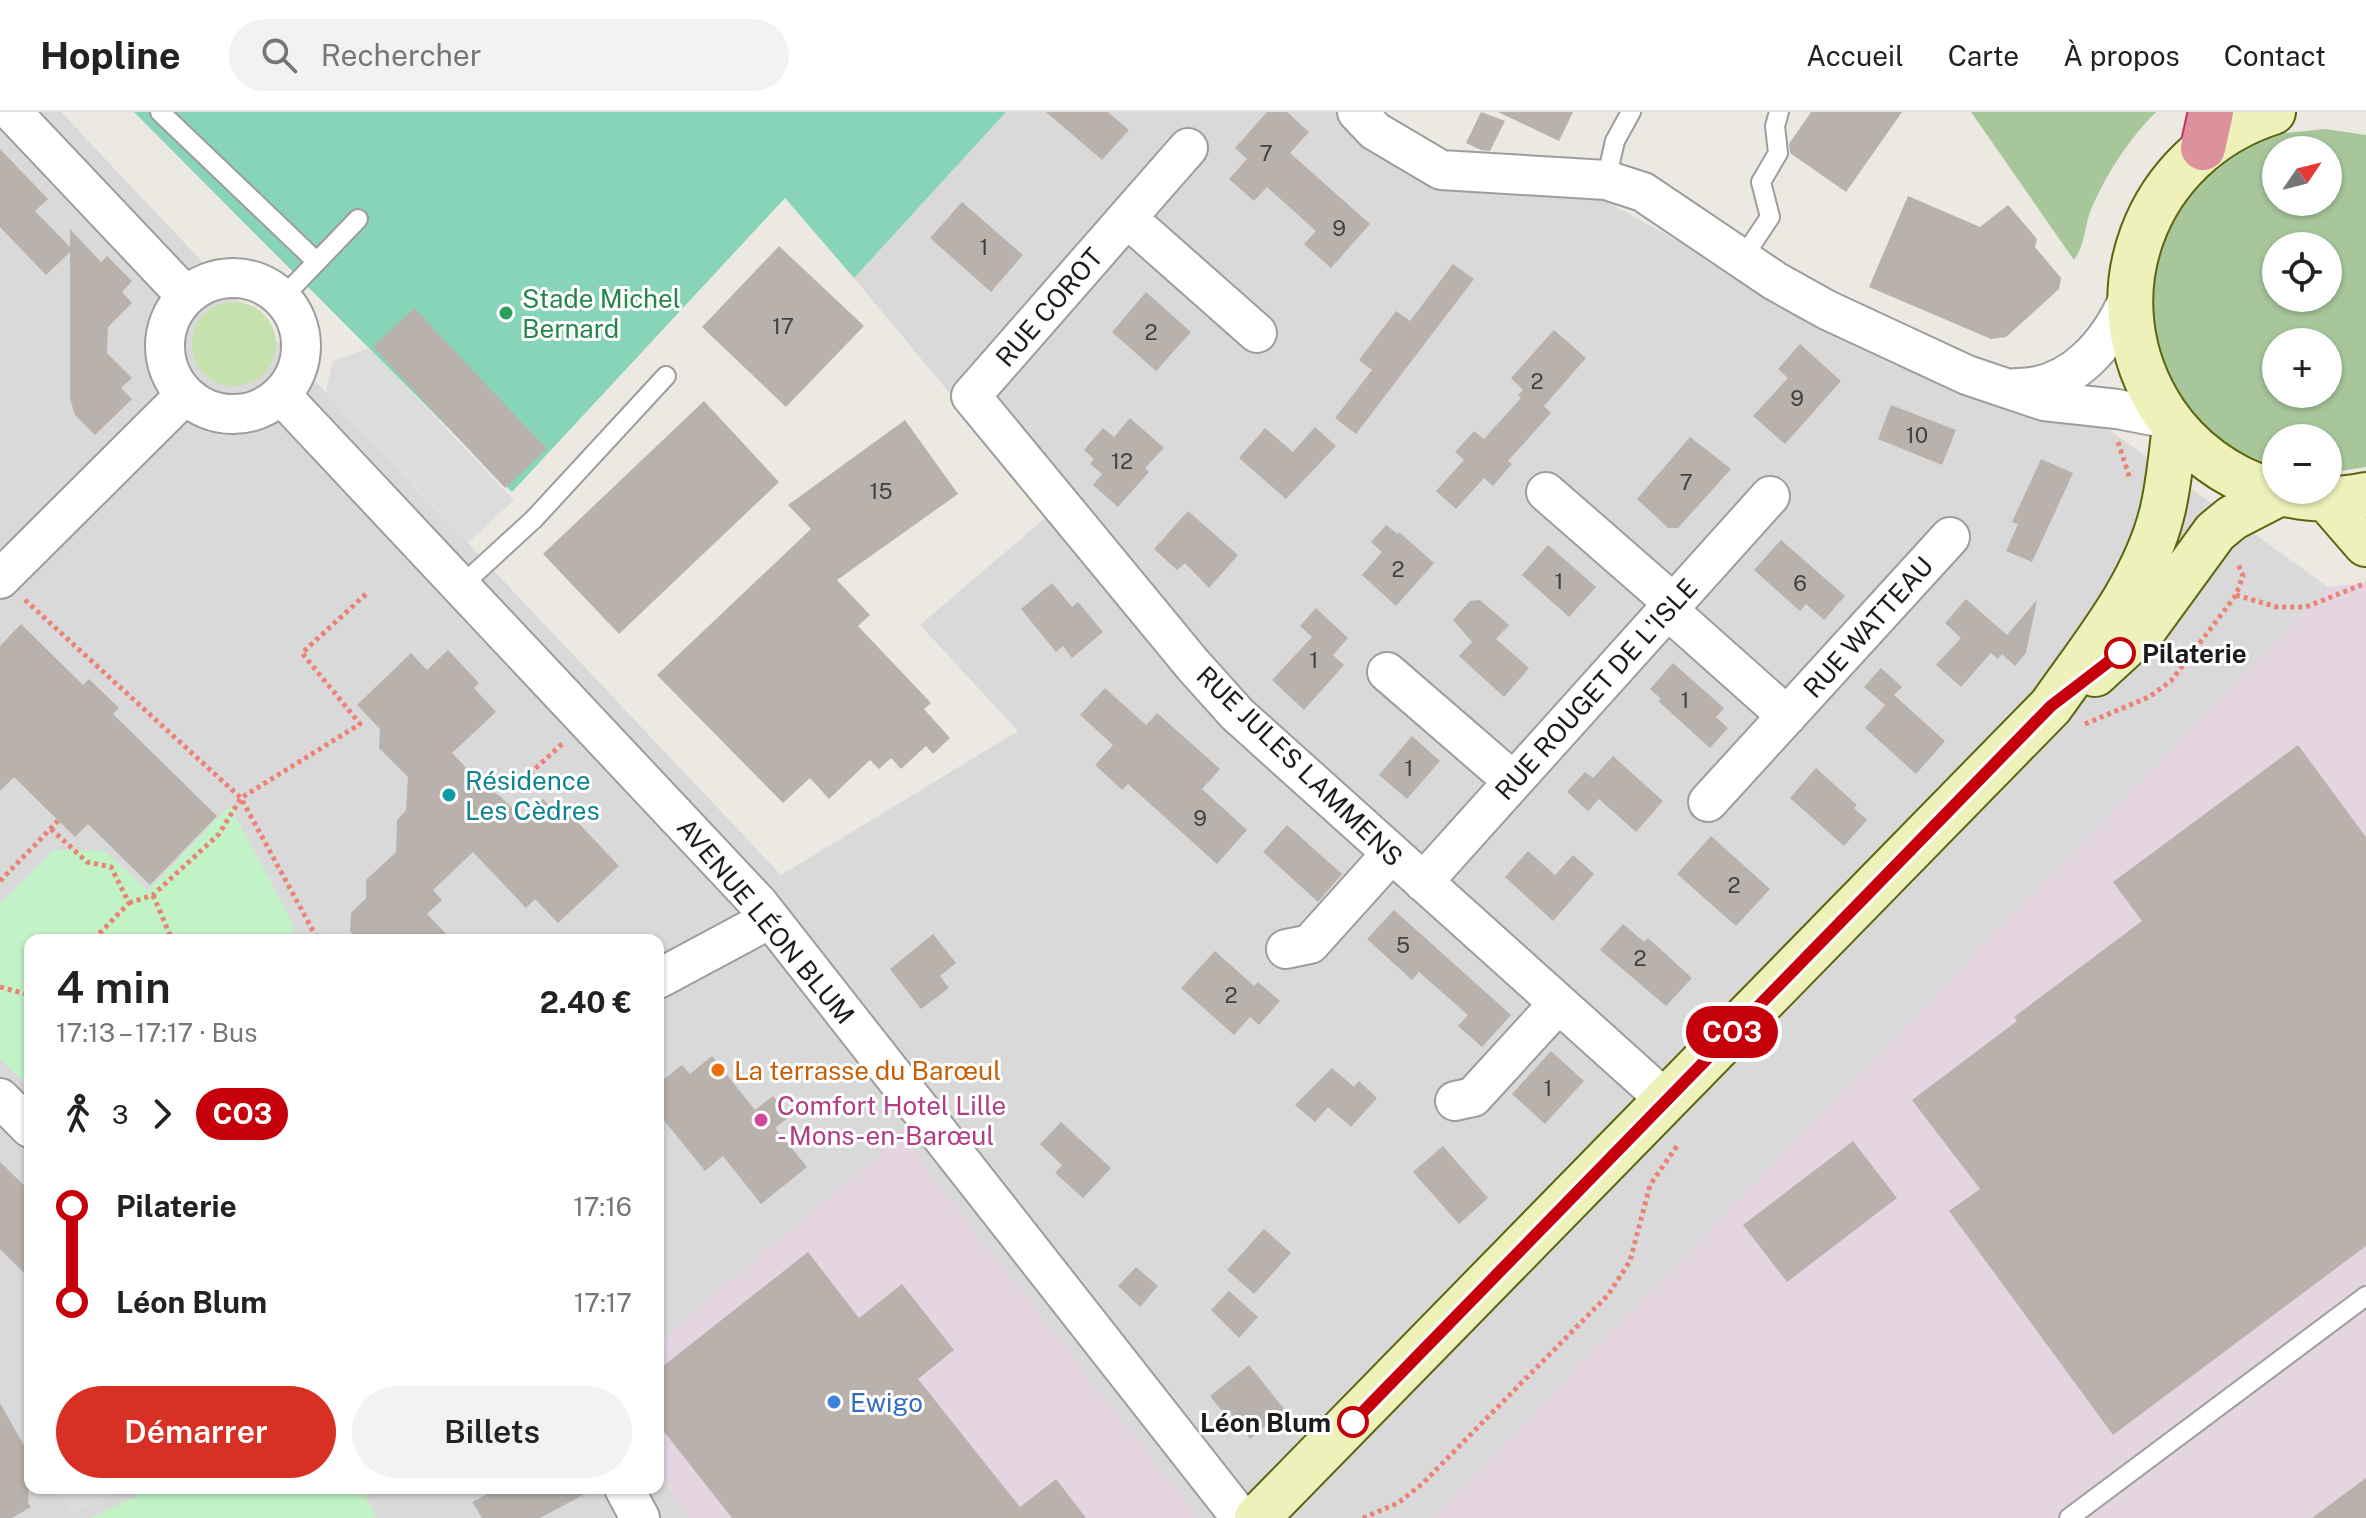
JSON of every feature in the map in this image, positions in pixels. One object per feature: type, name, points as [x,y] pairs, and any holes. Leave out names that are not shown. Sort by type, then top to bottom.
[{"type":"main road","points":[[2262,487],[2246,482],[2215,464],[2172,423],[2142,369],[2133,333],[2130,295],[2135,257],[2147,222],[2207,130],[2236,127],[2273,112]]},
{"type":"main road","points":[[2063,718],[2147,557],[2162,515],[2172,423]]},
{"type":"main road","points":[[2347,497],[2366,544]]},
{"type":"main road","points":[[1257,1518],[1676,1118],[2063,718],[2145,628],[2223,525],[2262,503]]},
{"type":"street","points":[[12,112],[186,296]]},
{"type":"street","points":[[1357,112],[1375,131],[1441,170],[1606,180],[1643,192],[1742,259],[1827,310],[1954,369],[2044,401],[2117,409],[2172,423]]},
{"type":"street","name":"RUE COROT","points":[[971,396],[1188,148]]},
{"type":"street","points":[[1127,218],[1257,333]]},
{"type":"street","points":[[235,277],[261,283],[282,298],[297,321],[301,347],[296,373],[281,395],[259,409],[233,414],[207,409],[185,395],[170,372],[165,344],[170,318],[186,296],[208,282],[235,277]]},
{"type":"street","points":[[2006,388],[2039,387],[2074,372],[2111,331],[2130,295]]},
{"type":"street","points":[[1,579],[185,395]]},
{"type":"street","name":"AVENUE LÉON BLUM","points":[[281,395],[725,866],[1241,1518]]},
{"type":"street","name":"RUE JULES LAMMENS","points":[[971,396],[1219,695],[1558,1004],[1676,1118]]},
{"type":"street","name":"RUE WATTEAU","points":[[1546,492],[1787,716]]},
{"type":"street","name":"RUE ROUGET DE L'ISLE","points":[[1423,882],[1770,496]]},
{"type":"street","name":"RUE WATTEAU","points":[[1708,802],[1950,537]]},
{"type":"street","points":[[1387,672],[1513,781]]},
{"type":"street","points":[[1286,949],[1310,944],[1391,854]]},
{"type":"street","points":[[664,976],[770,919]]},
{"type":"street","points":[[1455,1101],[1473,1097],[1558,1004]]},
{"type":"street","points":[[0,1098],[24,1122]]},
{"type":"street","points":[[627,1494],[640,1518]]},
{"type":"lane","points":[[160,112],[317,262]]},
{"type":"lane","points":[[1606,180],[1615,141],[1631,112]]},
{"type":"lane","points":[[1742,259],[1770,217],[1761,182],[1778,153],[1775,126],[1779,112]]},
{"type":"lane","points":[[282,298],[358,219]]},
{"type":"lane","points":[[461,586],[534,519],[666,376]]},
{"type":"lane","points":[[2069,1518],[2366,1296]]},
{"type":"path","points":[[2063,718],[2149,697],[2171,681],[2236,595],[2243,576]]},
{"type":"path","points":[[1,579],[241,798],[315,934]]},
{"type":"path","points":[[2236,595],[2277,607],[2306,607],[2366,583]]},
{"type":"path","points":[[99,934],[129,903],[153,895],[219,834],[241,798],[360,724],[302,653],[366,594]]},
{"type":"path","points":[[512,790],[588,720]]},
{"type":"path","points":[[0,881],[58,821]]},
{"type":"path","points":[[51,829],[87,862],[111,867],[129,903]]},
{"type":"path","points":[[153,895],[169,934]]},
{"type":"path","points":[[0,987],[24,993]]},
{"type":"path","points":[[1363,1518],[1398,1503],[1422,1484],[1608,1295],[1630,1261],[1650,1185],[1663,1164],[1676,1118]]},
{"type":"shaded area","points":[[0,112],[61,112],[781,875],[1018,731],[920,625],[1050,514],[854,278],[1006,112],[1336,112],[1441,170],[1589,192],[1765,289],[2101,424],[2328,587],[1433,1518],[1198,1518],[901,1137],[664,1337],[664,934],[24,934],[24,1494],[664,1494],[664,1481],[690,1518],[0,1518]]},
{"type":"shaded area","points":[[369,348],[514,500],[468,543],[326,392],[333,361]]},
{"type":"shaded area","points":[[2366,583],[2366,1518],[1433,1518],[2328,587]]},
{"type":"shaded area","points":[[901,1137],[1198,1518],[690,1518],[664,1481],[664,1337]]},
{"type":"shaded area","points":[[60,1494],[112,1494],[72,1515]]},
{"type":"green space","name":"Stade Michel Bernard","points":[[134,112],[1006,112],[854,278],[785,198],[512,492]]},
{"type":"green space","points":[[1971,112],[2156,112],[2128,144],[2105,181],[2092,207],[2081,248],[2074,260]]},
{"type":"green space","points":[[2325,129],[2366,135],[2366,467],[2342,471],[2342,424],[2262,424],[2262,461],[2228,447],[2202,426],[2180,401],[2152,341],[2150,274],[2181,198],[2230,154],[2262,140],[2262,216],[2342,216],[2342,136],[2270,136]]},
{"type":"green space","points":[[234,302],[250,305],[264,314],[273,328],[276,344],[273,360],[264,374],[250,383],[234,386],[218,383],[204,374],[195,360],[192,344],[195,328],[204,314],[218,305]]},
{"type":"green space","points":[[230,805],[295,929],[290,934],[24,934],[24,1082],[0,1058],[0,904],[54,850],[105,851],[148,891]]},
{"type":"green space","points":[[141,1494],[364,1494],[376,1518],[90,1518]]},
{"type":"building","points":[[1046,112],[1108,112],[1129,130],[1102,160]]},
{"type":"building","points":[[1267,112],[1287,112],[1309,132],[1290,153],[1370,224],[1331,268],[1304,244],[1316,231],[1267,187],[1254,201],[1229,179],[1247,159],[1235,148]]},
{"type":"building","points":[[1481,112],[1505,121],[1490,151],[1466,143]]},
{"type":"building","points":[[1498,112],[1573,112],[1559,141]]},
{"type":"building","points":[[1811,112],[1902,112],[1846,192],[1790,153],[1789,144]]},
{"type":"building","points":[[0,149],[48,199],[35,211],[70,247],[70,229],[101,262],[107,256],[132,281],[122,292],[132,303],[108,327],[107,353],[132,378],[121,388],[132,399],[95,435],[75,415],[70,399],[70,252],[46,275],[0,227]]},
{"type":"building","points":[[1908,196],[1980,227],[2008,205],[2037,239],[2035,247],[2061,278],[2059,289],[2006,337],[1991,339],[1869,287]]},
{"type":"building","points":[[962,202],[1023,255],[991,292],[930,238]]},
{"type":"building","points":[[779,246],[864,326],[786,407],[702,327]]},
{"type":"building","points":[[1453,264],[1474,279],[1356,434],[1335,418],[1372,370],[1359,360],[1396,311],[1410,321]]},
{"type":"building","points":[[1146,292],[1191,332],[1156,371],[1112,332]]},
{"type":"building","points":[[414,308],[547,449],[505,488],[373,347]]},
{"type":"building","points":[[1554,330],[1586,358],[1544,406],[1551,413],[1508,461],[1512,464],[1493,486],[1484,478],[1456,509],[1436,491],[1464,460],[1455,452],[1474,431],[1484,439],[1521,398],[1518,395],[1523,390],[1511,378]]},
{"type":"building","points":[[1800,344],[1841,381],[1785,444],[1753,416],[1788,378],[1778,369]]},
{"type":"building","points":[[704,401],[779,482],[619,634],[543,554]]},
{"type":"building","points":[[1891,405],[1956,430],[1942,465],[1878,439]]},
{"type":"building","points":[[1130,418],[1164,448],[1145,468],[1149,472],[1118,507],[1093,485],[1102,474],[1090,464],[1094,459],[1084,450],[1103,428],[1114,437]]},
{"type":"building","points":[[905,420],[958,494],[837,580],[870,615],[858,626],[931,703],[924,709],[950,738],[933,754],[926,746],[901,769],[891,758],[879,769],[870,760],[829,799],[810,778],[783,803],[657,675],[811,529],[788,505]]},
{"type":"building","points":[[1315,427],[1336,446],[1286,499],[1239,458],[1265,428],[1293,452]]},
{"type":"building","points":[[1690,437],[1731,469],[1678,528],[1668,528],[1637,499]]},
{"type":"building","points":[[2041,459],[2073,473],[2032,562],[2006,551],[2018,524],[2012,522]]},
{"type":"building","points":[[1188,511],[1238,555],[1209,588],[1185,563],[1177,570],[1154,549]]},
{"type":"building","points":[[1386,525],[1399,532],[1434,563],[1396,606],[1362,575],[1382,552],[1371,542]]},
{"type":"building","points":[[1781,540],[1845,596],[1824,620],[1806,604],[1800,611],[1754,570]]},
{"type":"building","points":[[1548,545],[1596,587],[1569,617],[1522,575]]},
{"type":"building","points":[[1052,583],[1072,607],[1078,602],[1103,632],[1072,658],[1063,646],[1056,652],[1021,609]]},
{"type":"building","points":[[1966,599],[2007,635],[2037,600],[2026,653],[2015,666],[2002,654],[1998,659],[1991,653],[1961,687],[1936,665],[1961,638],[1945,623]]},
{"type":"building","points":[[1480,600],[1509,625],[1496,639],[1529,668],[1504,697],[1459,656],[1472,642],[1453,620],[1470,601]]},
{"type":"building","points":[[1316,608],[1348,638],[1333,655],[1344,665],[1304,710],[1272,680],[1312,637],[1300,626]]},
{"type":"building","points":[[21,624],[83,685],[89,679],[119,708],[113,714],[217,816],[150,885],[88,824],[75,837],[14,777],[0,791],[0,646]]},
{"type":"building","name":"Résidence Les Cèdres","points":[[448,650],[479,683],[474,688],[496,712],[452,753],[489,792],[500,796],[523,819],[543,799],[564,822],[571,815],[619,866],[558,923],[535,899],[526,908],[473,852],[433,890],[442,900],[427,914],[446,934],[353,934],[350,931],[351,913],[366,898],[366,880],[396,852],[397,820],[406,810],[408,777],[379,748],[380,729],[357,705],[411,653],[427,670]]},
{"type":"building","points":[[1673,663],[1724,708],[1716,717],[1728,728],[1710,748],[1658,701],[1661,699],[1650,689]]},
{"type":"building","points":[[1881,668],[1902,687],[1894,695],[1945,741],[1916,774],[1865,728],[1885,705],[1864,687]]},
{"type":"building","points":[[1105,688],[1146,725],[1157,713],[1220,769],[1202,789],[1247,830],[1217,864],[1128,784],[1122,790],[1095,765],[1113,745],[1080,715]]},
{"type":"building","points":[[1412,736],[1440,761],[1407,799],[1379,775]]},
{"type":"building","points":[[2298,745],[2366,837],[2366,1246],[2113,1435],[1949,1211],[1980,1189],[1912,1100],[2017,1021],[2014,1017],[2142,921],[2113,882]]},
{"type":"building","points":[[1613,756],[1663,801],[1636,832],[1599,799],[1588,811],[1567,792],[1585,772],[1593,778]]},
{"type":"building","points":[[1816,768],[1857,805],[1854,808],[1867,820],[1844,846],[1790,798]]},
{"type":"building","points":[[1287,825],[1342,874],[1318,902],[1263,852]]},
{"type":"building","points":[[1711,836],[1770,889],[1736,926],[1677,874]]},
{"type":"building","points":[[1528,851],[1555,875],[1573,855],[1594,874],[1553,921],[1505,877]]},
{"type":"building","points":[[1394,910],[1511,1015],[1482,1047],[1458,1026],[1468,1015],[1419,972],[1412,980],[1367,939]]},
{"type":"building","points":[[1623,924],[1644,942],[1648,938],[1692,978],[1666,1006],[1600,950]]},
{"type":"building","points":[[933,934],[956,963],[940,976],[949,988],[921,1009],[890,969]]},
{"type":"building","points":[[1215,951],[1254,986],[1258,982],[1280,1001],[1259,1025],[1250,1017],[1234,1035],[1181,988]]},
{"type":"building","points":[[1551,1051],[1584,1081],[1545,1124],[1512,1094]]},
{"type":"building","points":[[712,1056],[755,1110],[773,1096],[790,1116],[775,1128],[807,1167],[761,1204],[723,1156],[705,1171],[664,1120],[664,1079],[682,1065],[690,1074]]},
{"type":"building","points":[[1332,1068],[1354,1087],[1359,1081],[1377,1098],[1351,1127],[1328,1107],[1315,1122],[1295,1105]]},
{"type":"building","points":[[1061,1122],[1111,1168],[1083,1198],[1055,1173],[1062,1165],[1040,1144]]},
{"type":"building","points":[[1853,1141],[1897,1198],[1787,1282],[1743,1225]]},
{"type":"building","points":[[1443,1146],[1488,1198],[1459,1224],[1413,1172]]},
{"type":"building","points":[[0,1162],[24,1185],[24,1273],[0,1249]]},
{"type":"building","points":[[1264,1229],[1291,1253],[1254,1294],[1227,1270]]},
{"type":"building","points":[[808,1252],[859,1318],[902,1284],[954,1350],[918,1379],[1020,1507],[1056,1479],[1086,1518],[732,1518],[664,1432],[664,1365]]},
{"type":"building","points":[[1136,1267],[1158,1286],[1140,1307],[1118,1286]]},
{"type":"building","points":[[1229,1291],[1258,1317],[1239,1338],[1211,1310]]},
{"type":"building","points":[[1249,1365],[1285,1410],[1250,1439],[1229,1412],[1225,1415],[1210,1396]]},
{"type":"building","points":[[0,1403],[24,1445],[24,1494],[28,1494],[31,1507],[12,1518],[0,1518]]},
{"type":"building","points":[[2366,1478],[2366,1518],[2312,1518]]},
{"type":"building","points":[[487,1494],[585,1494],[540,1518],[482,1518],[472,1502]]},
{"type":"bus line","name":"CO3","points":[[1353,1422],[2051,706],[2120,653]]},
{"type":"place","name":"Stade Michel Bernard","points":[[506,313]]},
{"type":"place","name":"Pilaterie","points":[[2120,653]]},
{"type":"place","name":"Résidence Les Cèdres","points":[[449,795]]},
{"type":"place","name":"La terrasse du Barœul","points":[[718,1070]]},
{"type":"place","name":"Comfort Hotel Lille - Mons-en-Barœul","points":[[761,1120]]},
{"type":"place","name":"Ewigo","points":[[834,1402]]},
{"type":"place","name":"Léon Blum","points":[[1353,1422]]}]
